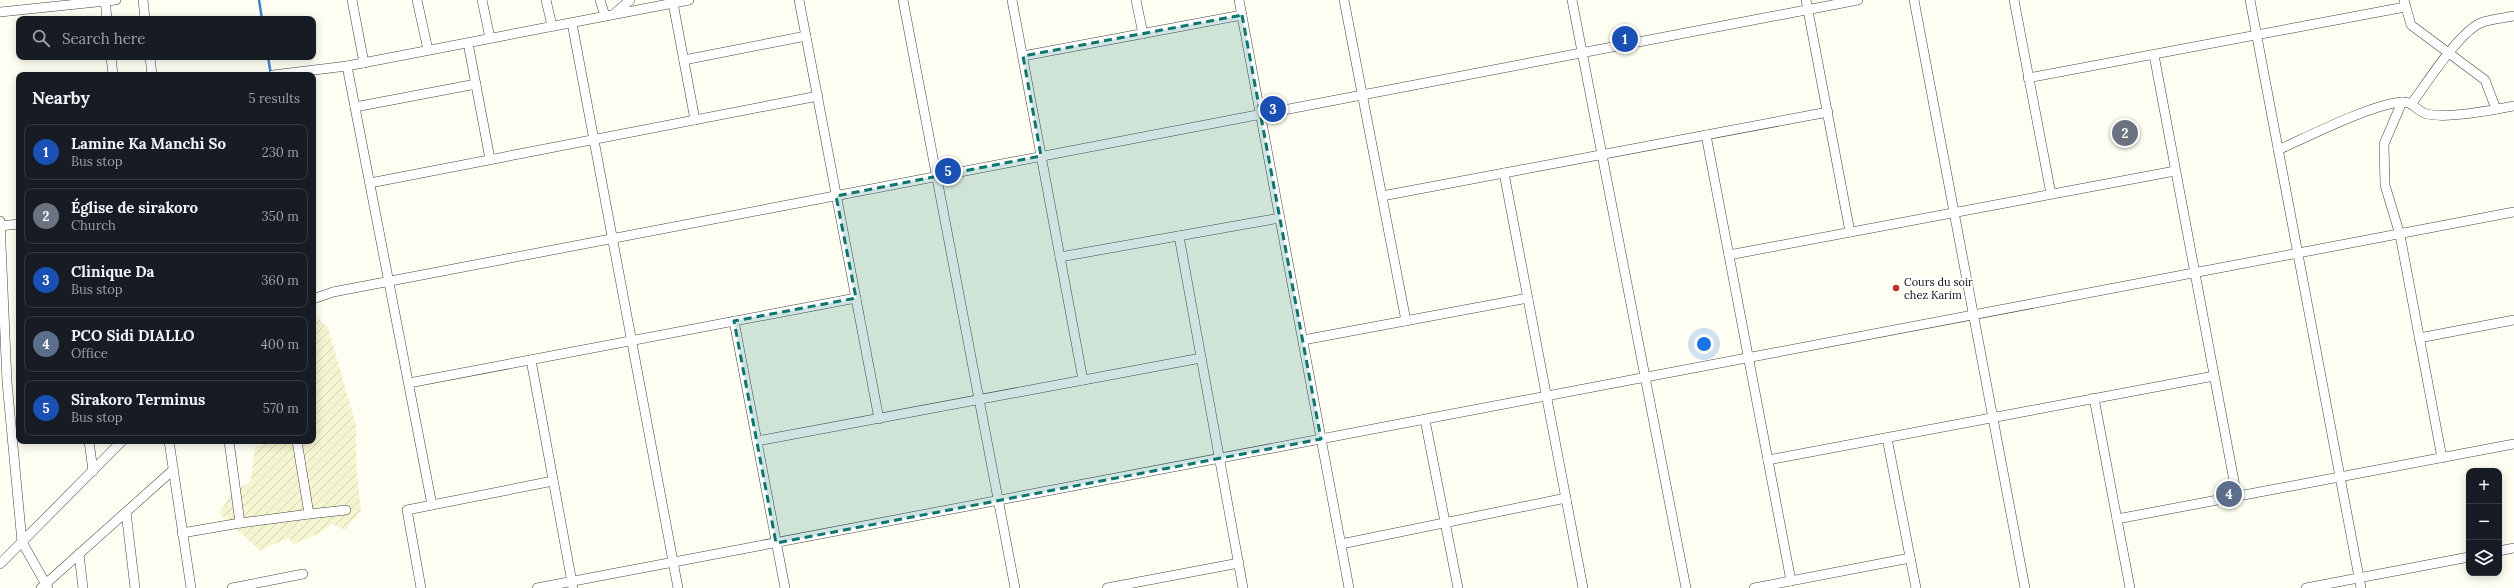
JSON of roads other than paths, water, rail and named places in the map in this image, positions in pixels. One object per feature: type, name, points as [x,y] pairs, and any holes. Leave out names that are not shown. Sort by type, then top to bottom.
[{"type":"street","points":[[16,10],[23,0]]},
{"type":"street","points":[[0,12],[116,0]]},
{"type":"street","points":[[143,0],[146,16]]},
{"type":"street","points":[[352,0],[364,63]]},
{"type":"street","points":[[417,0],[428,50]]},
{"type":"street","points":[[482,0],[490,38]]},
{"type":"street","points":[[546,0],[552,26]]},
{"type":"street","points":[[600,0],[609,16]]},
{"type":"street","points":[[609,16],[630,0]]},
{"type":"street","points":[[296,72],[364,63],[689,0]]},
{"type":"street","points":[[800,0],[878,419]]},
{"type":"street","points":[[903,0],[1015,588]]},
{"type":"street","points":[[1012,0],[1083,380]]},
{"type":"street","points":[[1136,0],[1143,34]]},
{"type":"street","points":[[1239,0],[1349,588]]},
{"type":"street","points":[[1344,0],[1406,321]]},
{"type":"street","points":[[1572,0],[1686,588]]},
{"type":"street","points":[[316,298],[333,292],[389,281],[1583,53],[1807,5],[1858,0]]},
{"type":"street","points":[[1914,0],[2025,588]]},
{"type":"street","points":[[2014,0],[2050,194]]},
{"type":"street","points":[[2250,0],[2361,588]]},
{"type":"street","points":[[105,1],[107,16]]},
{"type":"street","points":[[673,3],[695,120]]},
{"type":"street","points":[[2028,78],[2256,35],[2404,4],[2411,25],[2430,41],[2449,53],[2485,80],[2496,110]]},
{"type":"street","points":[[1807,5],[1850,232]]},
{"type":"street","points":[[1023,56],[1242,15]]},
{"type":"street","points":[[2412,104],[2449,53],[2476,26],[2483,22],[2514,16]]},
{"type":"street","points":[[572,22],[678,588]]},
{"type":"street","points":[[684,60],[806,36]]},
{"type":"street","points":[[468,43],[490,159]]},
{"type":"street","points":[[2154,55],[2237,497]]},
{"type":"street","points":[[111,60],[113,72]]},
{"type":"street","points":[[150,60],[152,72]]},
{"type":"street","points":[[347,66],[432,505]]},
{"type":"street","points":[[355,107],[476,84]]},
{"type":"street","points":[[370,183],[818,96]]},
{"type":"street","points":[[2278,150],[2369,111],[2402,102],[2412,104],[2424,113],[2443,114],[2496,110],[2514,106]]},
{"type":"street","points":[[2402,102],[2384,144],[2385,185],[2400,235],[2442,458]]},
{"type":"street","points":[[1382,196],[1828,112]]},
{"type":"street","points":[[1706,134],[1791,581]]},
{"type":"street","points":[[1729,255],[2176,170]]},
{"type":"street","points":[[1504,173],[1583,588]]},
{"type":"street","points":[[538,588],[572,585],[674,562],[2195,274],[2514,212]]},
{"type":"street","points":[[1060,257],[1280,218]]},
{"type":"street","points":[[16,224],[0,224],[4,383],[22,542],[45,586],[173,470]]},
{"type":"street","points":[[1179,236],[1244,588]]},
{"type":"street","points":[[409,383],[856,298]]},
{"type":"street","points":[[1303,340],[1528,298]]},
{"type":"street","points":[[2420,338],[2514,320]]},
{"type":"street","points":[[734,321],[785,588]]},
{"type":"street","points":[[757,442],[1201,358]]},
{"type":"street","points":[[530,360],[572,585]]},
{"type":"street","points":[[1768,460],[2214,376]]},
{"type":"street","points":[[2094,398],[2130,588]]},
{"type":"street","points":[[1425,420],[1458,588]]},
{"type":"street","points":[[1887,438],[1916,588]]},
{"type":"street","points":[[89,444],[93,471]]},
{"type":"street","points":[[0,564],[119,444]]},
{"type":"street","points":[[169,444],[191,588]]},
{"type":"street","points":[[229,444],[240,523]]},
{"type":"street","points":[[297,444],[309,514]]},
{"type":"street","points":[[2117,520],[2514,444]]},
{"type":"street","points":[[421,588],[407,510],[553,481]]},
{"type":"street","points":[[1341,544],[1566,498]]},
{"type":"street","points":[[182,533],[240,523],[346,510]]},
{"type":"street","points":[[126,512],[135,588]]},
{"type":"street","points":[[2502,550],[2514,548]]},
{"type":"street","points":[[79,554],[83,588]]},
{"type":"street","points":[[1754,588],[1910,558]]},
{"type":"street","points":[[2306,588],[2466,558]]},
{"type":"street","points":[[1107,588],[1119,587],[1239,563]]},
{"type":"street","points":[[232,588],[303,574]]},
{"type":"waterway","points":[[259,0],[262,16]]},
{"type":"waterway","points":[[268,60],[270,72]]},
{"type":"place","name":"Lamine Ka Manchi So","points":[[1625,39]]},
{"type":"place","name":"Clinique Da","points":[[1273,109]]},
{"type":"place","name":"Église de sirakoro","points":[[2125,133]]},
{"type":"place","name":"Sirakoro Terminus","points":[[948,171]]},
{"type":"place","name":"Cours du soir chez Karim","points":[[1896,288]]},
{"type":"place","name":"PCO Sidi DIALLO","points":[[2229,494]]}]
